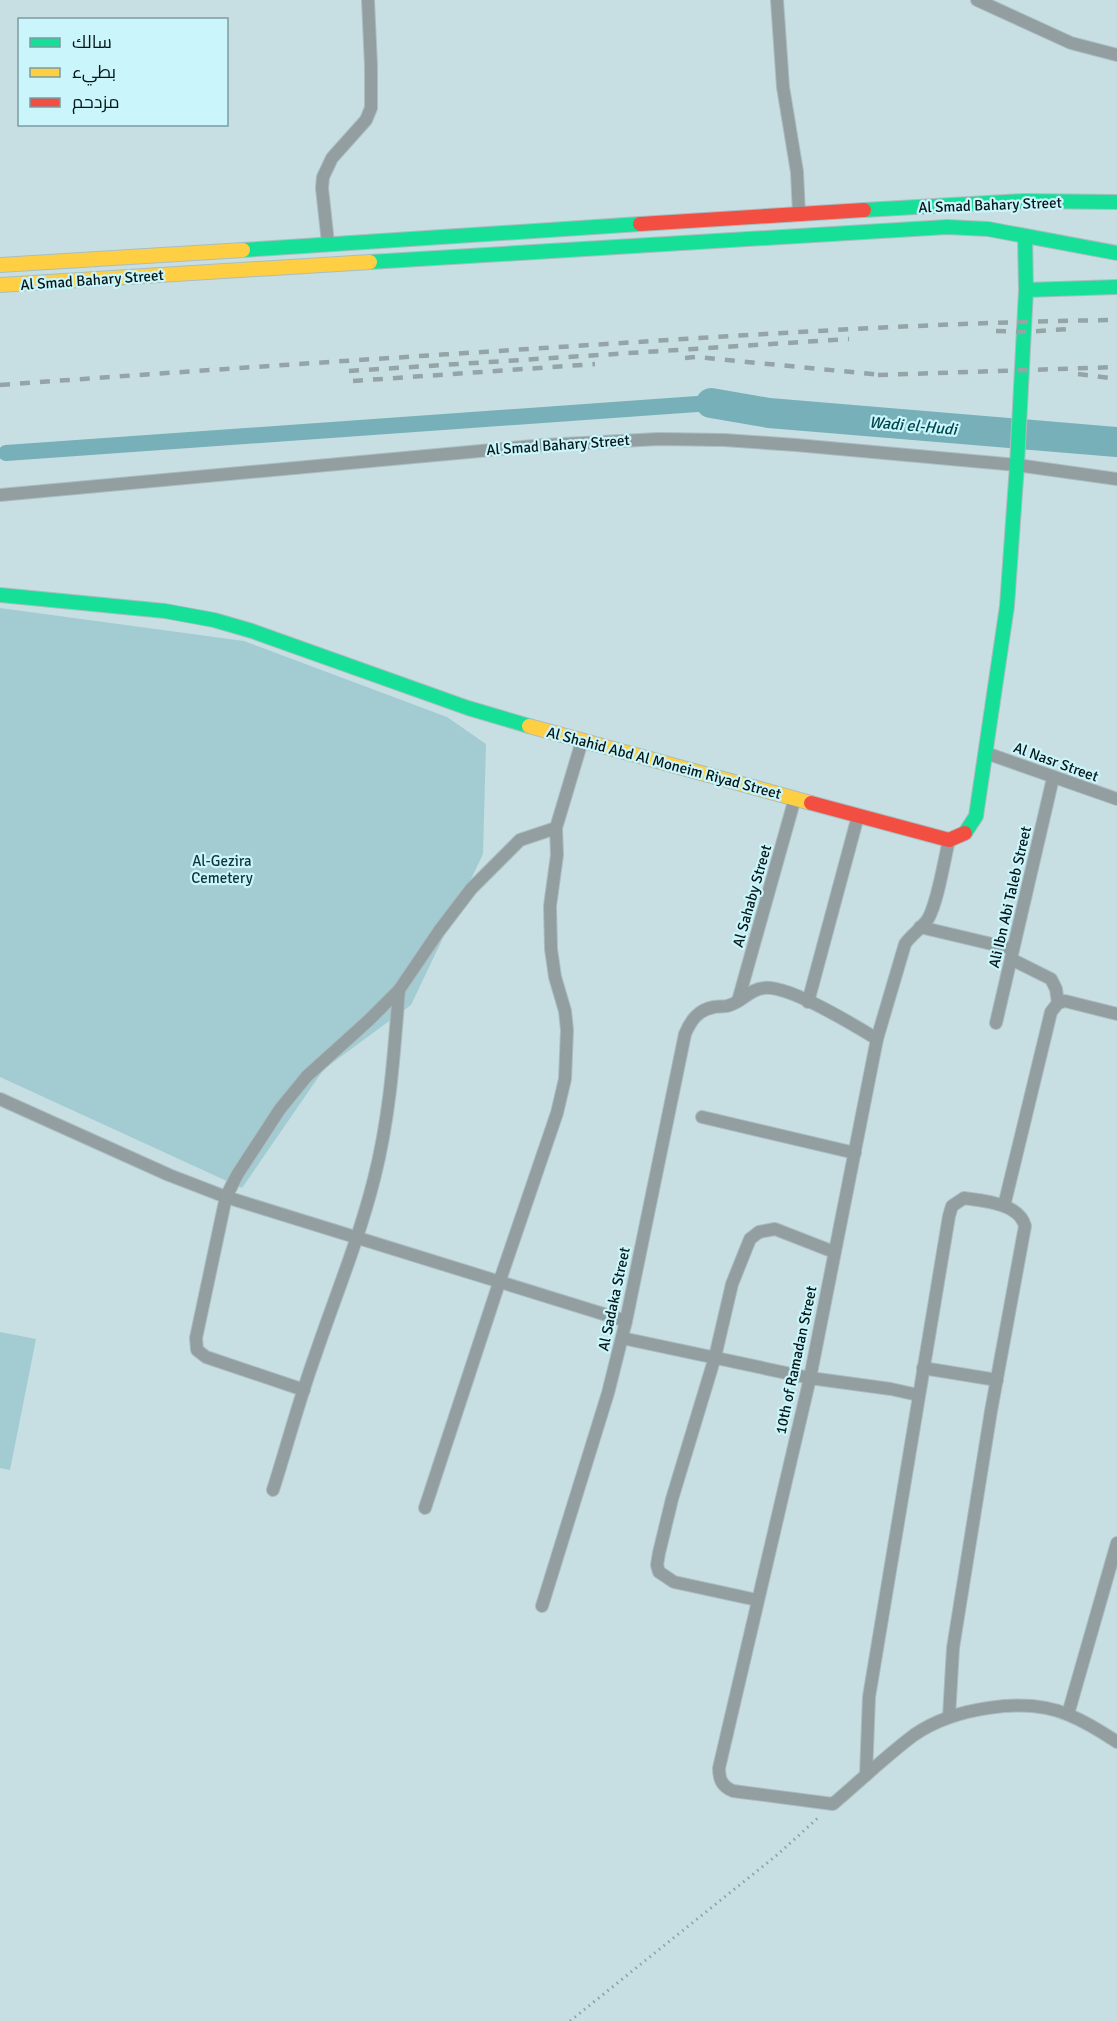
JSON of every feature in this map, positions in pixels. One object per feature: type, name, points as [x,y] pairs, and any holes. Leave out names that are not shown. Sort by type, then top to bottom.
[{"type":"main road","name":"Al Smad Bahary Street","points":[[0,265],[1023,201],[1117,202]]},
{"type":"main road","name":"Al Smad Bahary Street","points":[[0,285],[947,227],[988,229],[1117,253]]},
{"type":"main road","points":[[949,840],[962,836],[972,826],[976,816],[1007,606],[1026,290],[1025,236]]},
{"type":"main road","points":[[1026,290],[1117,287]]},
{"type":"main road","name":"Al Shahid Abd Al Moneim Riyad Street","points":[[0,595],[155,610],[214,620],[468,708],[949,840]]},
{"type":"street","points":[[328,243],[322,189],[323,177],[332,158],[366,120],[371,108],[368,0]]},
{"type":"street","points":[[777,0],[783,87],[797,172],[799,214]]},
{"type":"street","points":[[977,0],[1071,43],[1117,55]]},
{"type":"street","name":"Al Smad Bahary Street","points":[[0,495],[545,445],[659,439],[724,440],[1017,465],[1117,479]]},
{"type":"street","points":[[425,1508],[557,1113],[565,1079],[567,1018],[555,977],[551,949],[550,906],[557,855],[556,828],[582,741]]},
{"type":"street","name":"Al Nasr Street","points":[[986,753],[1117,799]]},
{"type":"street","name":"Ali Ibn Abi Taleb Street","points":[[996,1023],[1053,778]]},
{"type":"street","name":"Al Sahaby Street","points":[[738,1001],[795,798]]},
{"type":"street","points":[[808,1002],[858,816]]},
{"type":"street","points":[[304,1390],[206,1357],[197,1350],[196,1338],[226,1197],[259,1139],[307,1076],[399,990],[471,889],[520,840],[556,828]]},
{"type":"street","name":"10th of Ramadan Street","points":[[833,1804],[733,1791],[724,1787],[719,1778],[719,1768],[810,1378],[877,1039],[905,945],[927,920],[934,901],[949,840]]},
{"type":"street","points":[[920,927],[1012,954],[1051,979],[1056,989],[1058,1003],[1049,1016],[1004,1206]]},
{"type":"street","name":"Al Sadaka Street","points":[[542,1606],[608,1393],[626,1321],[685,1034],[691,1021],[701,1011],[728,1006],[753,990],[766,987],[784,992],[838,1016],[877,1039]]},
{"type":"street","points":[[273,1490],[304,1390],[357,1238],[374,1179],[385,1131],[399,990]]},
{"type":"street","points":[[1058,1003],[1070,1001],[1117,1014]]},
{"type":"street","points":[[0,1099],[168,1175],[226,1197],[626,1321]]},
{"type":"street","points":[[702,1117],[855,1153]]},
{"type":"street","points":[[866,1775],[869,1697],[918,1395],[952,1206],[964,1198],[1004,1206],[1017,1213],[1025,1226],[953,1648],[949,1717]]},
{"type":"street","points":[[757,1600],[674,1582],[659,1572],[657,1565],[672,1499],[715,1357],[732,1284],[750,1239],[759,1232],[776,1229],[834,1252]]},
{"type":"street","points":[[622,1338],[810,1378],[918,1395]]},
{"type":"street","points":[[923,1368],[997,1380]]},
{"type":"street","points":[[1068,1714],[1116,1550]]},
{"type":"street","points":[[833,1804],[916,1734],[949,1717],[1000,1706],[1040,1706],[1068,1714],[1117,1742]]},
{"type":"path","points":[[570,2021],[777,1855],[833,1804]]},
{"type":"green space","name":"Al-Gezira Cemetery","points":[[0,608],[244,641],[447,717],[486,744],[483,854],[411,1005],[324,1069],[242,1188],[0,1077]]},
{"type":"green space","points":[[0,1332],[36,1339],[10,1470],[0,1468]]},
{"type":"waterway","points":[[6,453],[711,403]]},
{"type":"waterway","name":"Wadi el-Hudi","points":[[711,403],[769,413],[1117,442]]},
{"type":"railway","points":[[0,385],[798,332],[989,323],[1117,320]]},
{"type":"railway","points":[[996,331],[1069,329]]},
{"type":"railway","points":[[349,371],[849,339]]},
{"type":"railway","points":[[685,358],[696,357],[882,375]]},
{"type":"railway","points":[[353,381],[595,364]]},
{"type":"railway","points":[[878,375],[1117,367]]},
{"type":"railway","points":[[1078,374],[1117,379]]},
{"type":"traffic: fast","points":[[864,210],[1023,201],[1117,202]]},
{"type":"traffic: fast","points":[[243,250],[640,224]]},
{"type":"traffic: fast","points":[[370,262],[947,227],[988,229],[1117,253]]},
{"type":"traffic: fast","points":[[965,833],[976,816],[1007,606],[1026,290],[1025,236]]},
{"type":"traffic: fast","points":[[1026,290],[1117,287]]},
{"type":"traffic: fast","points":[[0,595],[165,611],[214,620],[252,631],[468,708],[529,726]]},
{"type":"traffic: slow","points":[[0,265],[243,250]]},
{"type":"traffic: slow","points":[[0,285],[370,262]]},
{"type":"traffic: slow","points":[[529,726],[811,803]]},
{"type":"traffic: jam","points":[[640,224],[864,210]]},
{"type":"traffic: jam","points":[[811,803],[949,840],[965,833]]}]
